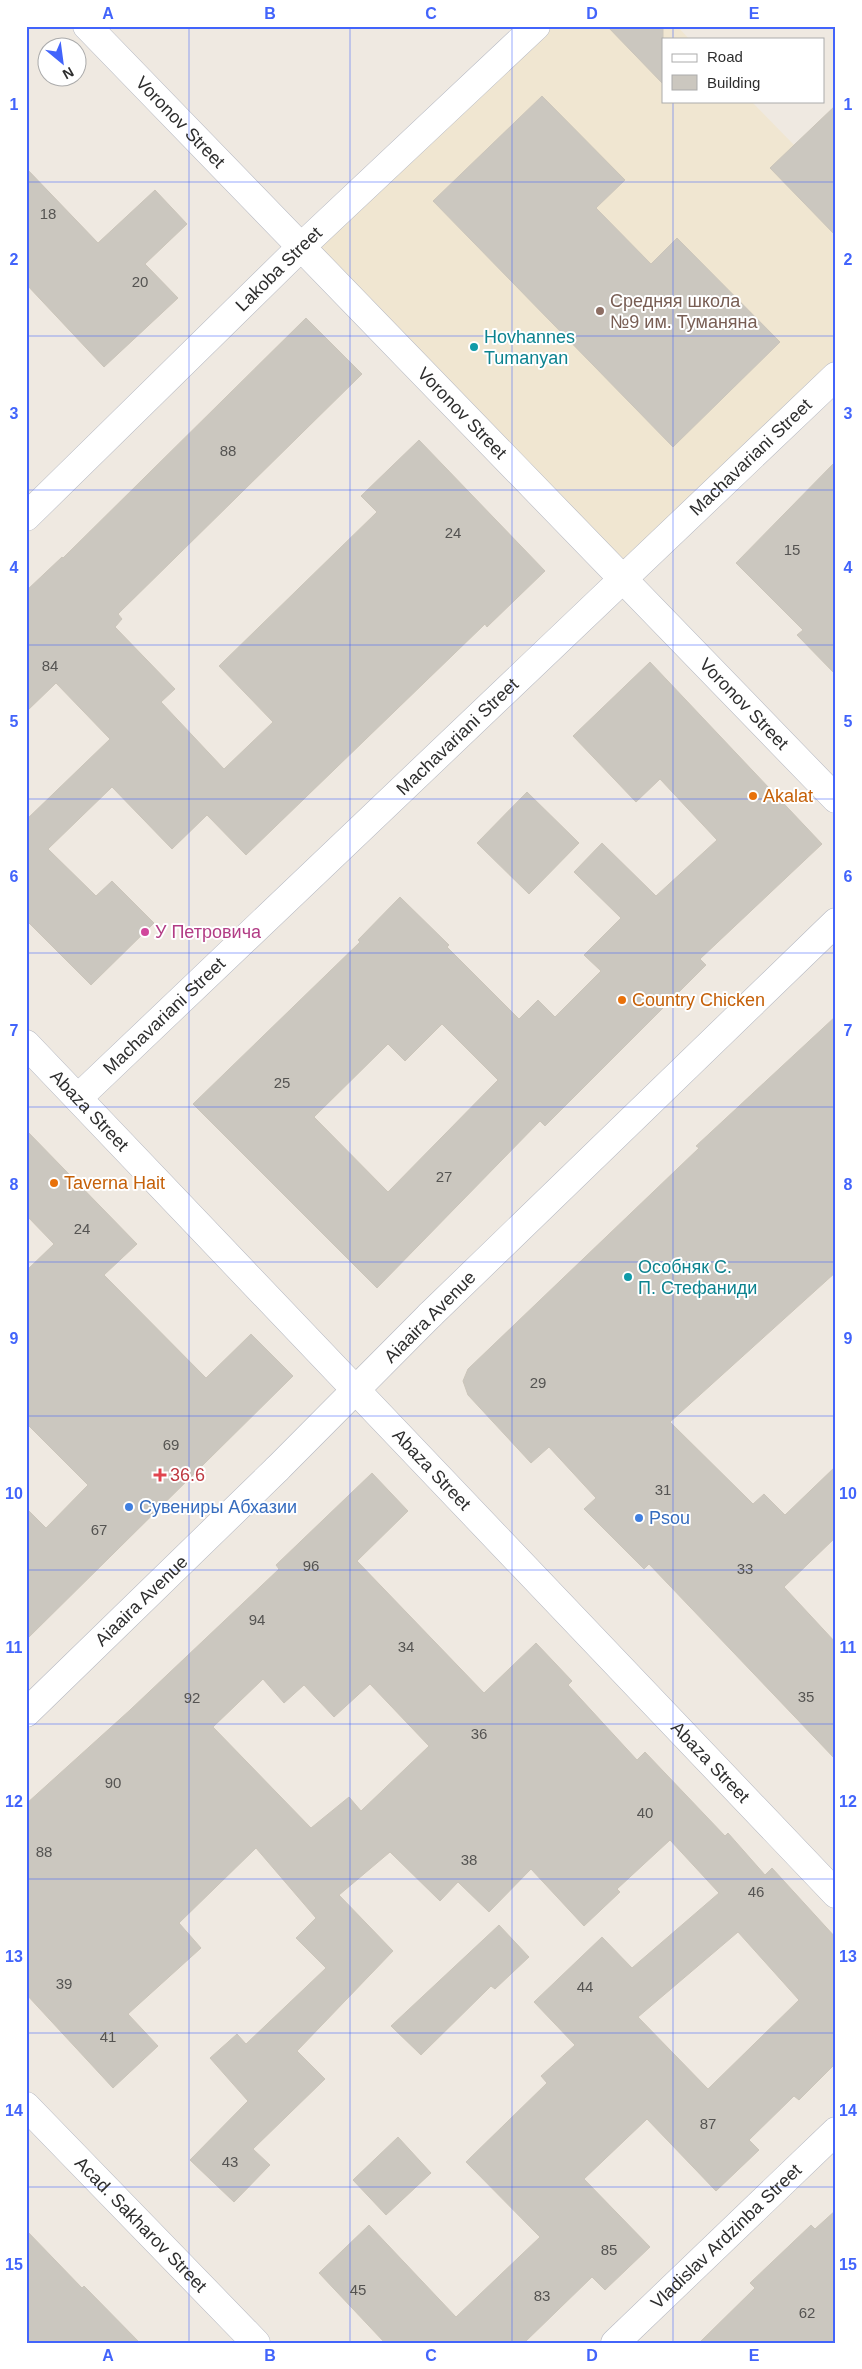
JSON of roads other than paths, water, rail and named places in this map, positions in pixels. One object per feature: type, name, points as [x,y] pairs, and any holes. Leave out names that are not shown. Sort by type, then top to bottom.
[{"type":"street","name":"Voronov Street","points":[[87,26],[836,799]]},
{"type":"street","name":"Lakoba Street","points":[[26,517],[301,247],[536,26]]},
{"type":"street","name":"Machavariani Street","points":[[78,1098],[836,376]]},
{"type":"street","name":"Aiaaira Avenue","points":[[26,1714],[356,1391],[430,1315],[836,922]]},
{"type":"street","name":"Abaza Street","points":[[26,1044],[836,1894]]},
{"type":"street","name":"Acad. Sakharov Street","points":[[26,2106],[256,2343]]},
{"type":"street","name":"Vladislav Ardzinba Street","points":[[615,2343],[836,2131]]},
{"type":"place","name":"Средняя школа №9 им. Туманяна","points":[[600,311]]},
{"type":"place","name":"Hovhannes Tumanyan","points":[[474,347]]},
{"type":"place","name":"Akalat","points":[[753,796]]},
{"type":"place","name":"У Петровича","points":[[145,932]]},
{"type":"place","name":"Country Chicken","points":[[622,1000]]},
{"type":"place","name":"Taverna Hait","points":[[54,1183]]},
{"type":"place","name":"Особняк С. П. Стефаниди","points":[[628,1277]]},
{"type":"place","name":"36.6","points":[[160,1475]]},
{"type":"place","name":"Сувениры Абхазии","points":[[129,1507]]},
{"type":"place","name":"Psou","points":[[639,1518]]}]
